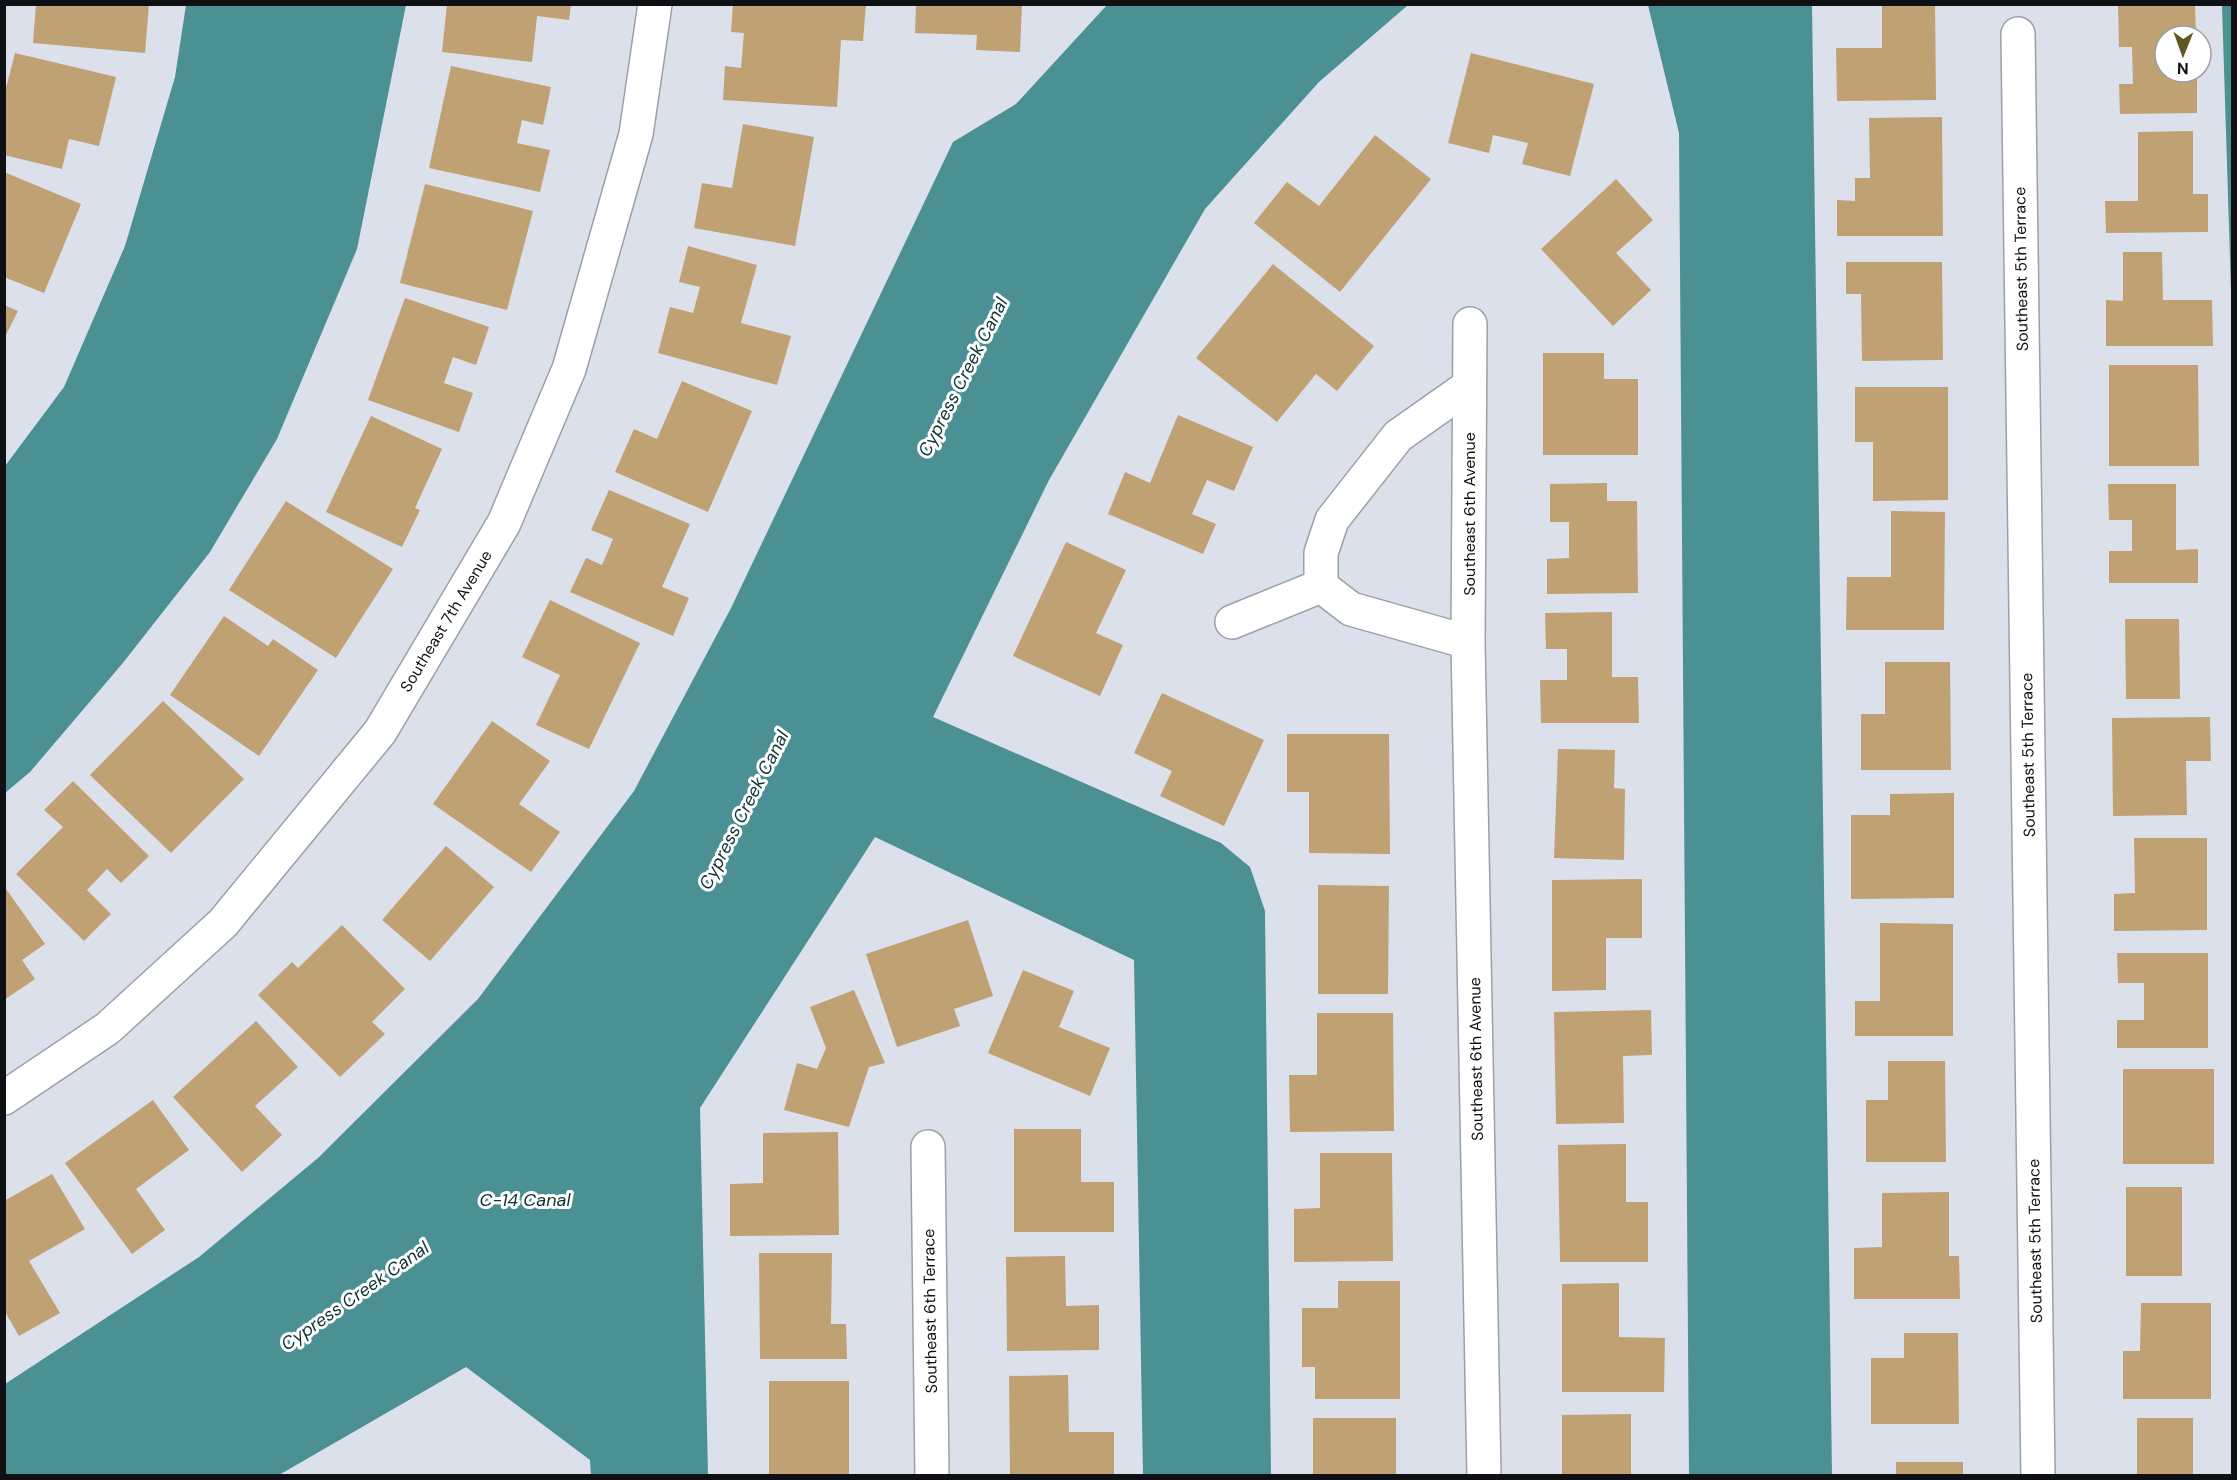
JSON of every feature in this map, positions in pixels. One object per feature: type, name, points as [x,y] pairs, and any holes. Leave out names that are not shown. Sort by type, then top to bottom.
[{"type":"street","name":"Southeast 7th Avenue","points":[[4,1098],[108,1028],[223,923],[380,732],[504,523],[569,369],[636,134],[655,4]]},
{"type":"street","name":"Southeast 5th Terrace","points":[[2018,34],[2038,1476]]},
{"type":"street","name":"Southeast 6th Avenue","points":[[1470,324],[1468,642],[1484,1476]]},
{"type":"street","points":[[1321,586],[1322,553],[1332,520],[1398,436],[1469,386]]},
{"type":"street","points":[[1232,622],[1321,586]]},
{"type":"street","points":[[1321,586],[1351,609],[1468,642]]},
{"type":"street","name":"Southeast 6th Terrace","points":[[928,1147],[932,1476]]},
{"type":"water","points":[[186,5],[406,5],[357,249],[277,439],[210,552],[122,664],[30,772],[5,793],[5,466],[64,387],[125,246],[175,77]]},
{"type":"water","name":"C-14 Canal","points":[[1107,5],[1408,5],[1319,82],[1205,209],[1049,480],[933,717],[1221,843],[1250,867],[1265,911],[1271,1475],[1143,1475],[1134,960],[875,837],[700,1108],[708,1475],[591,1475],[590,1460],[466,1367],[279,1475],[5,1475],[5,1384],[199,1257],[318,1158],[478,999],[634,791],[731,608],[953,142],[1016,104]]},
{"type":"water","points":[[1648,5],[1812,5],[1832,1475],[1689,1475],[1679,133]]},
{"type":"water","points":[[2222,5],[2232,5],[2232,323]]},
{"type":"building","points":[[36,4],[149,4],[145,53],[33,43]]},
{"type":"building","points":[[447,4],[571,4],[569,20],[537,16],[532,62],[442,52]]},
{"type":"building","points":[[733,4],[866,4],[863,41],[841,40],[837,107],[723,100],[725,66],[741,68],[744,33],[731,32]]},
{"type":"building","points":[[916,4],[1022,4],[1020,52],[976,50],[977,35],[915,33]]},
{"type":"building","points":[[1882,4],[1935,4],[1936,100],[1837,101],[1836,48],[1882,48]]},
{"type":"building","points":[[2118,4],[2195,4],[2196,24],[2153,24],[2153,84],[2197,84],[2197,113],[2120,114],[2119,84],[2133,84],[2132,47],[2119,47]]},
{"type":"building","points":[[15,53],[116,77],[99,146],[69,139],[62,169],[4,155],[4,96]]},
{"type":"building","points":[[1471,53],[1594,84],[1570,176],[1522,164],[1528,143],[1493,135],[1489,153],[1448,143]]},
{"type":"building","points":[[451,66],[551,87],[543,125],[522,120],[517,143],[550,150],[540,192],[429,168]]},
{"type":"building","points":[[1942,117],[1943,236],[1837,236],[1837,200],[1855,201],[1855,178],[1870,178],[1869,118]]},
{"type":"building","points":[[743,124],[814,137],[795,246],[694,228],[702,183],[732,188]]},
{"type":"building","points":[[2193,131],[2193,194],[2208,194],[2208,232],[2106,233],[2105,201],[2138,201],[2138,132]]},
{"type":"building","points":[[1375,135],[1431,179],[1340,292],[1254,223],[1287,182],[1319,206]]},
{"type":"building","points":[[4,172],[81,204],[44,293],[4,277]]},
{"type":"building","points":[[1616,179],[1653,220],[1616,253],[1651,290],[1613,326],[1541,249]]},
{"type":"building","points":[[425,184],[533,211],[507,310],[400,283]]},
{"type":"building","points":[[688,246],[757,265],[741,323],[791,336],[777,385],[658,353],[670,307],[693,313],[700,287],[679,282]]},
{"type":"building","points":[[2123,252],[2162,252],[2163,300],[2212,300],[2213,346],[2106,346],[2106,300],[2123,301]]},
{"type":"building","points":[[1846,262],[1942,262],[1943,360],[1862,361],[1861,294],[1846,294]]},
{"type":"building","points":[[1273,264],[1374,346],[1337,391],[1316,374],[1277,422],[1196,358]]},
{"type":"building","points":[[405,298],[489,327],[476,365],[453,357],[444,383],[473,393],[459,432],[368,400]]},
{"type":"building","points":[[4,305],[18,311],[4,339]]},
{"type":"building","points":[[1543,353],[1604,353],[1604,379],[1638,379],[1638,455],[1543,455]]},
{"type":"building","points":[[2109,365],[2198,365],[2199,466],[2109,466]]},
{"type":"building","points":[[682,381],[752,411],[708,512],[615,472],[634,429],[657,439]]},
{"type":"building","points":[[1855,387],[1948,387],[1948,500],[1873,501],[1873,442],[1855,442]]},
{"type":"building","points":[[1178,415],[1253,447],[1234,491],[1207,480],[1192,514],[1216,524],[1203,554],[1108,514],[1125,472],[1150,483]]},
{"type":"building","points":[[371,416],[442,449],[415,508],[420,510],[402,547],[326,512]]},
{"type":"building","points":[[1607,483],[1607,501],[1637,501],[1638,593],[1547,594],[1547,559],[1569,558],[1569,522],[1550,522],[1550,484]]},
{"type":"building","points":[[2108,484],[2176,484],[2176,550],[2198,549],[2198,583],[2109,583],[2109,551],[2132,551],[2132,520],[2109,520]]},
{"type":"building","points":[[609,490],[690,524],[662,587],[689,598],[673,636],[570,592],[586,558],[602,565],[613,539],[591,530]]},
{"type":"building","points":[[286,501],[393,569],[336,658],[229,590]]},
{"type":"building","points":[[1891,511],[1945,512],[1944,630],[1846,630],[1847,577],[1891,577]]},
{"type":"building","points":[[1066,542],[1126,570],[1096,633],[1123,645],[1100,696],[1013,656]]},
{"type":"building","points":[[550,600],[640,643],[589,749],[536,725],[560,675],[522,657]]},
{"type":"building","points":[[1612,612],[1612,677],[1638,677],[1639,723],[1541,723],[1540,680],[1567,680],[1567,649],[1546,649],[1545,613]]},
{"type":"building","points":[[224,616],[268,646],[273,639],[318,670],[259,756],[170,695]]},
{"type":"building","points":[[2125,619],[2179,619],[2180,699],[2126,699]]},
{"type":"building","points":[[1885,662],[1950,662],[1951,770],[1861,770],[1861,714],[1885,714]]},
{"type":"building","points":[[1162,693],[1264,740],[1224,826],[1160,796],[1172,771],[1134,753]]},
{"type":"building","points":[[163,701],[244,779],[171,853],[90,775]]},
{"type":"building","points":[[2210,717],[2211,761],[2186,761],[2187,815],[2113,816],[2112,718]]},
{"type":"building","points":[[492,721],[550,761],[519,804],[560,832],[531,872],[433,804]]},
{"type":"building","points":[[1287,734],[1389,734],[1390,854],[1309,853],[1309,792],[1287,792]]},
{"type":"building","points":[[1558,749],[1615,750],[1614,788],[1625,789],[1624,860],[1554,858]]},
{"type":"building","points":[[73,781],[149,856],[121,883],[107,869],[87,890],[111,914],[84,941],[16,874],[63,827],[44,810]]},
{"type":"building","points":[[1954,793],[1954,898],[1851,899],[1851,815],[1890,815],[1890,794]]},
{"type":"building","points":[[2134,838],[2207,838],[2207,930],[2114,931],[2114,894],[2135,893]]},
{"type":"building","points":[[446,846],[494,887],[430,961],[382,920]]},
{"type":"building","points":[[1642,879],[1642,938],[1606,938],[1606,990],[1552,991],[1552,880]]},
{"type":"building","points":[[1318,885],[1389,886],[1388,994],[1318,994]]},
{"type":"building","points":[[4,886],[45,944],[22,960],[35,979],[4,1000]]},
{"type":"building","points":[[968,920],[993,996],[954,1009],[960,1026],[897,1047],[866,954]]},
{"type":"building","points":[[1880,923],[1953,924],[1953,1036],[1855,1036],[1855,1001],[1880,1001]]},
{"type":"building","points":[[342,925],[405,989],[372,1022],[385,1034],[340,1077],[258,995],[292,962],[298,968]]},
{"type":"building","points":[[2117,953],[2208,953],[2208,1048],[2117,1048],[2117,1020],[2144,1020],[2144,983],[2118,983]]},
{"type":"building","points":[[1023,970],[1074,991],[1059,1027],[1110,1048],[1090,1096],[988,1053]]},
{"type":"building","points":[[854,990],[885,1063],[869,1067],[849,1127],[784,1110],[797,1063],[817,1069],[826,1048],[810,1007]]},
{"type":"building","points":[[1651,1010],[1652,1055],[1623,1056],[1624,1123],[1556,1124],[1554,1012]]},
{"type":"building","points":[[1317,1013],[1393,1013],[1394,1131],[1290,1132],[1289,1075],[1317,1075]]},
{"type":"building","points":[[256,1021],[298,1067],[255,1106],[282,1135],[242,1172],[173,1097]]},
{"type":"building","points":[[1888,1061],[1945,1061],[1946,1162],[1866,1162],[1866,1100],[1888,1100]]},
{"type":"building","points":[[2123,1069],[2214,1069],[2214,1164],[2123,1164]]},
{"type":"building","points":[[153,1100],[189,1150],[136,1189],[165,1230],[132,1254],[65,1163]]},
{"type":"building","points":[[1014,1129],[1081,1129],[1081,1182],[1114,1182],[1114,1232],[1014,1232]]},
{"type":"building","points":[[838,1132],[839,1235],[730,1236],[730,1184],[763,1183],[763,1133]]},
{"type":"building","points":[[1626,1144],[1626,1202],[1648,1202],[1648,1262],[1560,1262],[1558,1145]]},
{"type":"building","points":[[1320,1153],[1392,1153],[1393,1261],[1294,1262],[1294,1209],[1320,1208]]},
{"type":"building","points":[[52,1174],[85,1229],[29,1261],[60,1313],[19,1336],[4,1310],[4,1201]]},
{"type":"building","points":[[2126,1187],[2182,1187],[2182,1276],[2126,1276]]},
{"type":"building","points":[[1949,1192],[1949,1256],[1959,1256],[1960,1299],[1854,1299],[1854,1248],[1882,1247],[1882,1193]]},
{"type":"building","points":[[759,1253],[832,1253],[831,1324],[846,1324],[847,1359],[760,1359]]},
{"type":"building","points":[[1065,1256],[1066,1306],[1099,1305],[1099,1350],[1007,1351],[1006,1257]]},
{"type":"building","points":[[1338,1281],[1400,1281],[1400,1399],[1315,1399],[1315,1367],[1302,1367],[1302,1308],[1338,1308]]},
{"type":"building","points":[[1619,1283],[1619,1337],[1665,1338],[1664,1392],[1562,1392],[1562,1284]]},
{"type":"building","points":[[2141,1303],[2211,1303],[2211,1399],[2123,1399],[2123,1351],[2140,1351]]},
{"type":"building","points":[[1904,1333],[1958,1333],[1959,1424],[1871,1424],[1871,1358],[1904,1358]]},
{"type":"building","points":[[1068,1375],[1069,1432],[1114,1432],[1114,1476],[1010,1476],[1009,1376]]},
{"type":"building","points":[[769,1381],[849,1381],[849,1476],[769,1476]]},
{"type":"building","points":[[1631,1414],[1631,1476],[1562,1476],[1562,1415]]},
{"type":"building","points":[[1313,1418],[1396,1418],[1396,1476],[1313,1476]]},
{"type":"building","points":[[2137,1418],[2193,1418],[2193,1476],[2137,1476]]},
{"type":"building","points":[[1896,1462],[1963,1462],[1963,1476],[1896,1476]]},
{"type":"water label","name":"Cypress Creek Canal","points":[[963,377]]},
{"type":"water label","name":"Cypress Creek Canal","points":[[744,810]]},
{"type":"water label","name":"Cypress Creek Canal","points":[[355,1296]]}]
